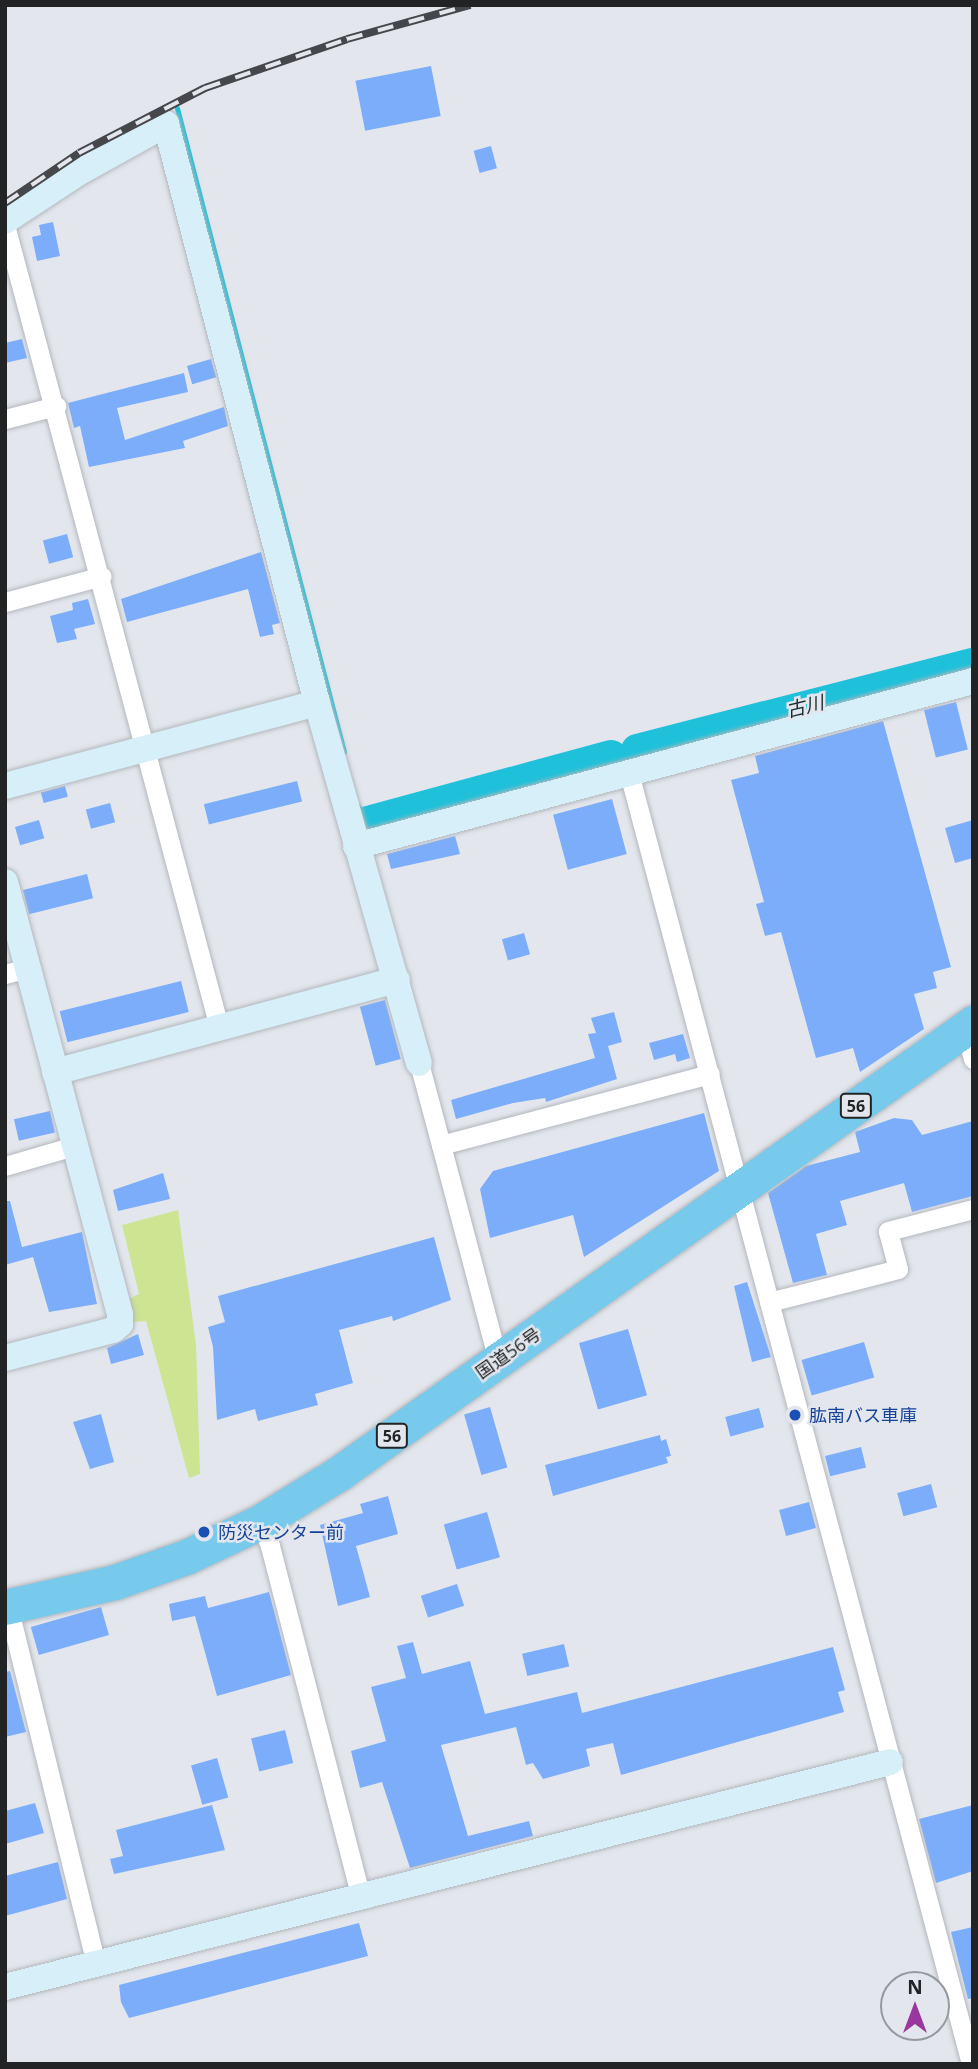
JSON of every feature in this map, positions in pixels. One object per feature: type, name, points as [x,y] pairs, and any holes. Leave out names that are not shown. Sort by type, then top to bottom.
[{"type":"highway","name":"国道56号","points":[[7,1606],[115,1582],[186,1557],[260,1522],[338,1474],[740,1189],[970,1037]]},
{"type":"street","points":[[219,1027],[102,576],[5,223],[78,173],[166,124],[317,703],[356,846],[397,980],[498,1361]]},
{"type":"street","points":[[5,419],[56,406]]},
{"type":"street","points":[[5,602],[102,576]]},
{"type":"street","points":[[356,846],[973,681]]},
{"type":"street","points":[[5,786],[317,703]]},
{"type":"street","points":[[629,773],[971,2064]]},
{"type":"street","points":[[5,882],[16,971],[55,1072],[120,1324],[113,1330],[5,1358]]},
{"type":"street","points":[[55,1072],[397,980]]},
{"type":"street","points":[[441,1145],[710,1074]]},
{"type":"street","points":[[5,1166],[74,1146]]},
{"type":"street","points":[[769,1302],[898,1269],[888,1231],[973,1209]]},
{"type":"street","points":[[260,1522],[270,1546],[361,1897]]},
{"type":"street","points":[[7,1606],[96,1965]]},
{"type":"street","points":[[5,1987],[890,1762]]},
{"type":"green space","points":[[178,1210],[196,1345],[200,1474],[189,1478],[146,1321],[125,1323],[124,1301],[139,1294],[122,1225]]},
{"type":"building","points":[[431,66],[441,116],[365,131],[355,81]]},
{"type":"building","points":[[491,146],[497,168],[480,173],[474,151]]},
{"type":"building","points":[[53,222],[60,256],[37,261],[32,237],[41,235],[39,225]]},
{"type":"building","points":[[22,339],[27,358],[5,363],[5,343]]},
{"type":"building","points":[[211,359],[216,377],[192,384],[187,366]]},
{"type":"building","points":[[184,373],[188,392],[117,408],[125,440],[224,407],[228,426],[183,441],[185,448],[89,467],[80,426],[74,428],[68,403]]},
{"type":"building","points":[[67,534],[73,557],[49,564],[43,540]]},
{"type":"building","points":[[261,552],[280,623],[272,625],[274,634],[260,637],[248,589],[127,622],[121,599]]},
{"type":"building","points":[[88,599],[95,624],[74,629],[77,639],[57,643],[50,616],[73,610],[72,603]]},
{"type":"building","points":[[956,702],[968,750],[936,758],[924,710]]},
{"type":"building","points":[[883,721],[951,967],[933,972],[937,988],[914,994],[924,1029],[860,1072],[853,1048],[816,1058],[781,932],[765,936],[756,904],[764,902],[731,780],[759,773],[755,756]]},
{"type":"building","points":[[297,781],[302,801],[209,825],[204,804]]},
{"type":"building","points":[[65,786],[68,797],[44,803],[41,792]]},
{"type":"building","points":[[612,799],[627,854],[568,870],[553,815]]},
{"type":"building","points":[[110,803],[115,822],[91,829],[86,809]]},
{"type":"building","points":[[39,820],[44,838],[20,845],[15,827]]},
{"type":"building","points":[[973,820],[973,858],[955,863],[945,828]]},
{"type":"building","points":[[455,836],[460,854],[391,869],[387,854]]},
{"type":"building","points":[[87,874],[93,898],[29,914],[23,890]]},
{"type":"building","points":[[524,933],[530,954],[508,960],[502,939]]},
{"type":"building","points":[[181,981],[189,1012],[67,1042],[60,1011]]},
{"type":"building","points":[[385,1000],[401,1059],[376,1066],[360,1007]]},
{"type":"building","points":[[614,1012],[622,1042],[608,1046],[617,1079],[546,1102],[545,1098],[513,1103],[456,1119],[451,1100],[595,1058],[588,1034],[596,1033],[591,1018]]},
{"type":"building","points":[[683,1034],[690,1058],[677,1062],[675,1054],[654,1060],[649,1043]]},
{"type":"building","points":[[50,1111],[55,1132],[19,1141],[14,1119]]},
{"type":"building","points":[[704,1113],[719,1171],[584,1257],[573,1215],[490,1238],[480,1189],[493,1171]]},
{"type":"building","points":[[894,1118],[912,1120],[922,1135],[973,1121],[973,1196],[912,1212],[904,1183],[840,1201],[847,1225],[816,1234],[827,1275],[793,1283],[768,1193],[806,1166],[860,1152],[855,1132]]},
{"type":"building","points":[[163,1173],[170,1199],[118,1211],[113,1190]]},
{"type":"building","points":[[5,1201],[10,1201],[22,1247],[82,1232],[97,1304],[49,1312],[33,1257],[5,1265]]},
{"type":"building","points":[[434,1237],[451,1300],[393,1321],[392,1316],[339,1330],[353,1383],[315,1394],[318,1405],[258,1421],[255,1409],[217,1420],[213,1347],[208,1327],[225,1322],[218,1296]]},
{"type":"building","points":[[747,1282],[771,1357],[752,1362],[734,1286]]},
{"type":"building","points":[[628,1329],[647,1395],[598,1409],[579,1343]]},
{"type":"building","points":[[138,1334],[144,1355],[111,1364],[107,1348]]},
{"type":"building","points":[[864,1342],[874,1378],[812,1395],[802,1360]]},
{"type":"building","points":[[490,1407],[507,1468],[481,1475],[464,1414]]},
{"type":"building","points":[[759,1408],[764,1427],[730,1436],[725,1417]]},
{"type":"building","points":[[101,1414],[114,1462],[90,1469],[73,1422]]},
{"type":"building","points":[[660,1435],[661,1441],[666,1439],[671,1456],[666,1457],[668,1463],[553,1496],[545,1465]]},
{"type":"building","points":[[861,1447],[866,1467],[830,1476],[825,1456]]},
{"type":"building","points":[[931,1484],[937,1507],[903,1516],[897,1493]]},
{"type":"building","points":[[388,1496],[398,1534],[356,1546],[370,1597],[338,1606],[320,1525],[363,1513],[360,1504]]},
{"type":"building","points":[[809,1502],[816,1528],[786,1536],[779,1510]]},
{"type":"building","points":[[487,1512],[500,1557],[457,1570],[444,1524]]},
{"type":"building","points":[[457,1584],[464,1606],[428,1618],[421,1596]]},
{"type":"building","points":[[269,1592],[291,1675],[217,1696],[195,1616],[172,1621],[169,1604],[205,1596],[208,1608]]},
{"type":"building","points":[[101,1607],[109,1635],[39,1655],[31,1627]]},
{"type":"building","points":[[413,1642],[422,1674],[470,1661],[485,1714],[577,1692],[582,1713],[833,1647],[845,1690],[838,1692],[844,1712],[621,1775],[613,1743],[586,1749],[590,1766],[543,1779],[533,1763],[526,1765],[516,1727],[441,1745],[468,1836],[529,1821],[533,1836],[410,1868],[382,1782],[360,1788],[351,1751],[386,1741],[371,1687],[406,1678],[397,1646]]},
{"type":"building","points":[[564,1644],[569,1666],[527,1676],[522,1654]]},
{"type":"building","points":[[10,1671],[26,1732],[5,1737],[5,1672]]},
{"type":"building","points":[[285,1730],[293,1763],[259,1771],[251,1738]]},
{"type":"building","points":[[217,1758],[228,1797],[202,1805],[191,1765]]},
{"type":"building","points":[[35,1803],[44,1833],[5,1844],[5,1811]]},
{"type":"building","points":[[212,1805],[225,1850],[114,1874],[110,1859],[123,1856],[116,1830]]},
{"type":"building","points":[[973,1805],[973,1871],[936,1883],[919,1819]]},
{"type":"building","points":[[58,1862],[67,1899],[5,1916],[5,1876]]},
{"type":"building","points":[[359,1923],[368,1956],[129,2018],[121,2002],[119,1985]]},
{"type":"building","points":[[973,1927],[973,1998],[968,1999],[951,1932]]},
{"type":"waterway","points":[[177,108],[344,752]]},
{"type":"waterway","name":"古川","points":[[637,750],[973,664]]},
{"type":"waterway","name":"古川","points":[[368,822],[611,756]]},
{"type":"waterway","points":[[358,806],[368,822]]},
{"type":"railway","points":[[5,203],[79,153],[205,88],[347,39],[470,5]]},
{"type":"place","name":"肱南バス車庫","points":[[795,1415]]},
{"type":"place","name":"防災センター前","points":[[204,1532]]}]
